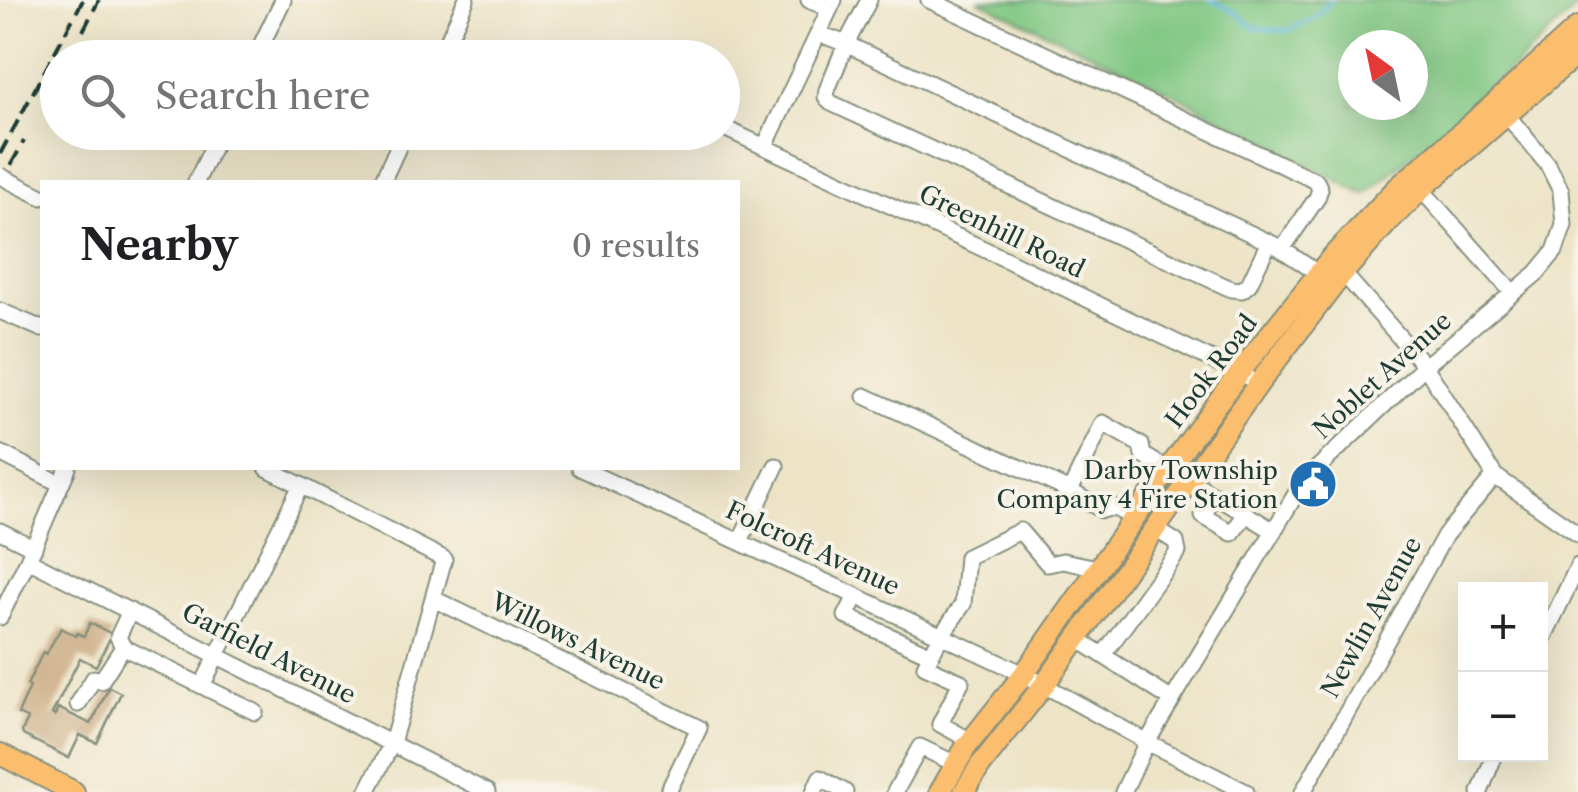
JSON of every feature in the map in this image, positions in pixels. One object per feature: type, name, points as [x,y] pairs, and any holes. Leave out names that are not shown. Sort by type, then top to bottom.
[{"type":"main road","name":"Hook Road","points":[[940,792],[970,741],[1024,674],[1239,373],[1364,220],[1578,28]]},
{"type":"main road","name":"Hook Road","points":[[964,792],[1343,273],[1421,190],[1578,53]]},
{"type":"main road","points":[[0,754],[74,792]]},
{"type":"street","points":[[264,40],[283,0]]},
{"type":"street","points":[[448,40],[466,0]]},
{"type":"street","points":[[765,146],[832,5],[809,0]]},
{"type":"street","points":[[869,0],[827,90],[826,97],[831,103],[1231,289],[1242,290],[1249,284],[1275,246],[1318,198],[1316,180],[929,0]]},
{"type":"street","points":[[818,33],[1275,246],[1319,274]]},
{"type":"street","name":"Noblet Avenue","points":[[1123,792],[1147,742],[1304,482],[1425,366],[1548,262],[1561,238],[1565,214],[1561,191],[1556,177],[1506,114]]},
{"type":"street","name":"Greenhill Road","points":[[740,135],[1259,383]]},
{"type":"street","points":[[197,180],[211,150]]},
{"type":"street","points":[[383,180],[397,150]]},
{"type":"street","points":[[5,178],[40,197]]},
{"type":"street","points":[[1421,190],[1513,293]]},
{"type":"street","points":[[1343,273],[1425,366],[1495,476],[1578,534]]},
{"type":"street","points":[[0,310],[40,328]]},
{"type":"street","points":[[865,396],[1070,491],[1102,510],[1113,507],[1132,518]]},
{"type":"street","points":[[1070,491],[1103,424],[1141,445],[1143,456],[1168,470]]},
{"type":"street","points":[[0,453],[61,484]]},
{"type":"street","points":[[740,541],[776,466]]},
{"type":"street","points":[[1,611],[67,470]]},
{"type":"street","points":[[271,470],[444,559],[392,743],[368,792]]},
{"type":"street","name":"Folcroft Avenue","points":[[588,470],[1024,674],[1246,792]]},
{"type":"street","name":"Newlin Avenue","points":[[1303,792],[1445,535],[1495,476]]},
{"type":"street","points":[[1189,480],[1274,531]]},
{"type":"street","points":[[202,686],[301,484]]},
{"type":"street","points":[[1215,495],[1203,516],[1232,534],[1246,514]]},
{"type":"street","points":[[1103,656],[1178,552],[1176,542],[1154,528]]},
{"type":"street","name":"Garfield Avenue","points":[[0,531],[31,554],[130,611],[488,792]]},
{"type":"street","points":[[970,741],[940,724],[960,682],[925,666],[963,604],[967,557],[1020,532],[1048,564],[1063,562],[1098,568]]},
{"type":"street","points":[[1548,627],[1578,566]]},
{"type":"street","points":[[1123,571],[1150,591]]},
{"type":"street","points":[[856,596],[846,616],[931,654]]},
{"type":"street","name":"Willows Avenue","points":[[434,599],[699,728],[668,792]]},
{"type":"street","points":[[1100,604],[1127,622]]},
{"type":"street","points":[[130,611],[118,637],[122,646],[255,712]]},
{"type":"street","points":[[1076,638],[1172,700]]},
{"type":"street","points":[[78,704],[94,678],[101,681],[122,646]]},
{"type":"street","points":[[895,792],[920,747],[956,764]]},
{"type":"street","points":[[1480,792],[1492,762]]},
{"type":"street","points":[[814,792],[820,778],[845,792]]},
{"type":"green space","points":[[978,0],[1578,0],[1578,6],[1488,92],[1365,195],[1165,89]]},
{"type":"building","points":[[90,623],[112,634],[96,666],[80,658],[52,714],[55,716],[58,708],[91,724],[109,687],[121,693],[97,743],[80,735],[69,758],[23,735],[28,719],[18,714],[43,652],[46,654],[61,628],[84,636]]},
{"type":"waterway","points":[[1211,0],[1257,28],[1287,31],[1313,18],[1332,0]]},
{"type":"railway","points":[[61,40],[83,0]]},
{"type":"railway","points":[[83,31],[99,0]]},
{"type":"railway","points":[[0,154],[40,80]]},
{"type":"railway","points":[[0,185],[24,141]]},
{"type":"place","name":"Darby Township Company 4 Fire Station","points":[[1313,484]]}]
